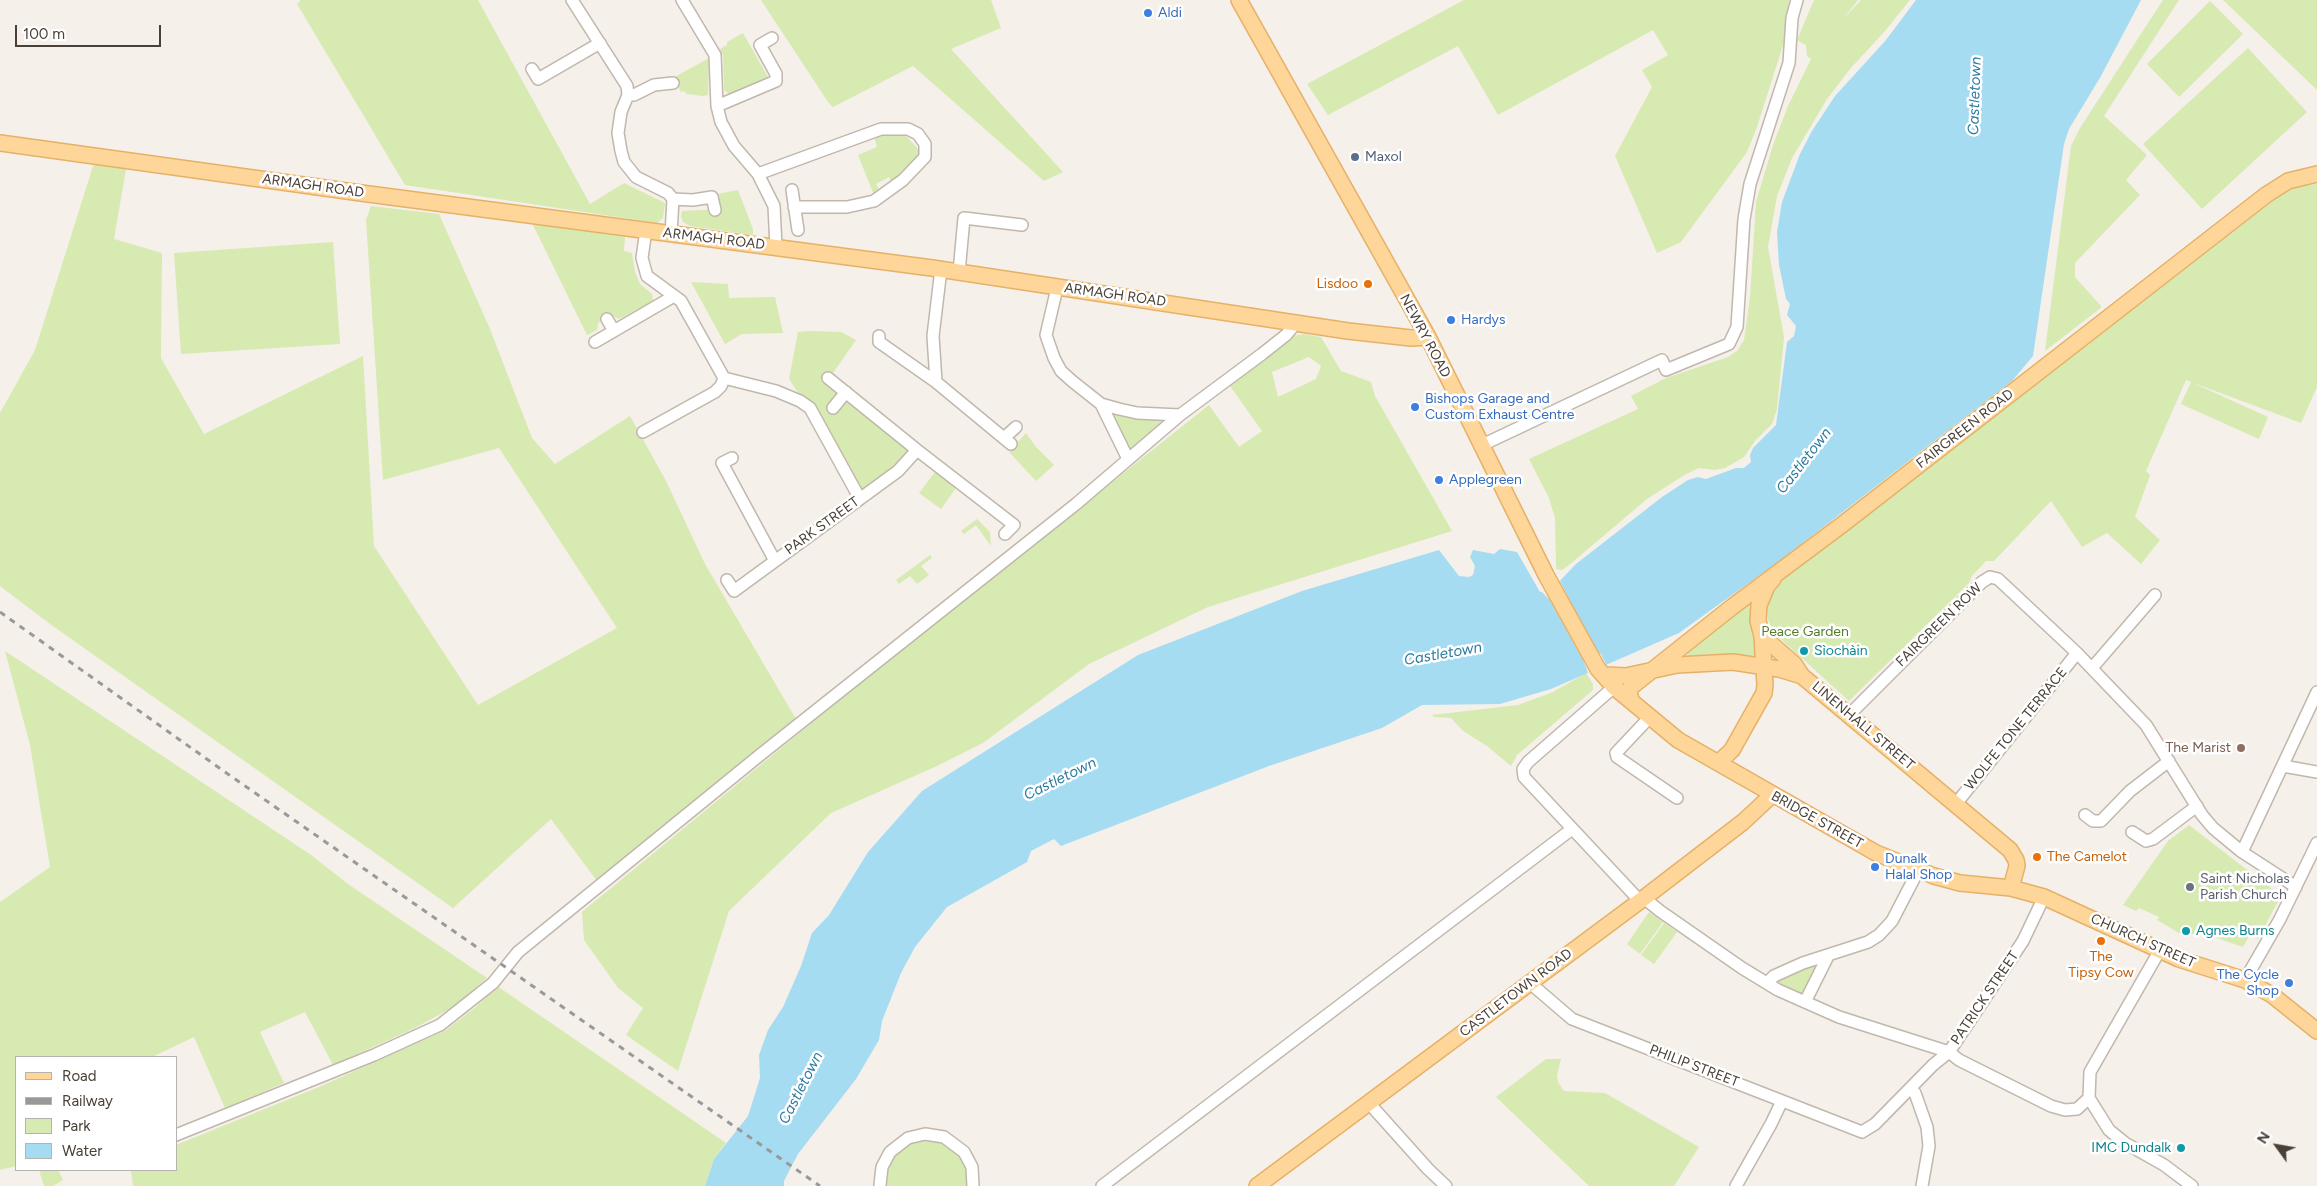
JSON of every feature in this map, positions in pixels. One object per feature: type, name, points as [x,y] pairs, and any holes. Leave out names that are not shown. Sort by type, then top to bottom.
[{"type":"main road","name":"NEWRY ROAD","points":[[1239,0],[1428,337],[1480,446],[1546,575],[1601,672],[1614,687]]},
{"type":"main road","name":"ARMAGH ROAD","points":[[0,142],[670,234],[941,269],[1296,323],[1401,337],[1428,337]]},
{"type":"main road","name":"FAIRGREEN ROAD","points":[[1632,702],[1630,689],[1649,671],[2194,254],[2266,195],[2288,181],[2317,174]]},
{"type":"main road","points":[[1718,763],[1732,750],[1760,702],[1765,685],[1762,636],[1758,620],[1759,605],[1767,586],[1780,570]]},
{"type":"main road","points":[[1762,636],[1794,664],[1802,676]]},
{"type":"main road","name":"LINENHALL STREET","points":[[1649,671],[1677,665],[1733,662],[1764,666],[1802,676],[1850,714],[2010,850],[2017,866],[2011,888]]},
{"type":"main road","points":[[1601,672],[1626,676],[1649,671]]},
{"type":"main road","name":"BRIDGE STREET","points":[[1614,687],[1678,740],[1876,853],[1918,871],[1960,883],[2011,888],[2044,897]]},
{"type":"main road","name":"CASTLETOWN ROAD","points":[[1257,1186],[1642,899],[1743,822],[1772,795]]},
{"type":"main road","name":"CHURCH STREET","points":[[2044,897],[2195,965],[2245,980],[2278,999],[2316,1029]]},
{"type":"street","points":[[572,0],[627,86],[628,95],[621,112],[618,133],[624,162],[636,177],[668,193],[673,199],[670,234]]},
{"type":"street","points":[[682,0],[715,55],[717,106],[721,122],[734,146],[758,174],[774,206],[776,247]]},
{"type":"street","points":[[1480,446],[1662,360],[1666,370],[1729,344],[1736,332],[1744,219],[1750,184],[1789,63],[1792,18],[1796,0]]},
{"type":"street","points":[[717,106],[776,81],[776,74],[760,45],[772,38]]},
{"type":"street","points":[[532,69],[538,79],[600,43]]},
{"type":"street","points":[[628,95],[634,95],[654,85],[673,83]]},
{"type":"street","points":[[758,174],[882,129],[908,129],[918,134],[925,144],[925,157],[903,180],[874,201],[847,206],[794,207]]},
{"type":"street","points":[[792,190],[798,230]]},
{"type":"street","points":[[673,199],[693,200],[712,197],[715,210]]},
{"type":"street","points":[[959,272],[964,218],[1022,226]]},
{"type":"street","points":[[646,230],[642,258],[646,276],[681,301],[724,378],[776,391],[800,400],[810,408],[860,499]]},
{"type":"street","points":[[936,382],[932,336],[941,269]]},
{"type":"street","points":[[1057,288],[1046,335],[1048,345],[1061,370],[1084,392],[1101,404],[1137,413],[1180,415]]},
{"type":"street","points":[[595,342],[674,296]]},
{"type":"street","points":[[607,319],[614,331]]},
{"type":"street","points":[[178,1134],[374,1055],[440,1025],[493,984],[518,952],[760,755],[1076,504],[1180,415],[1262,354],[1296,323]]},
{"type":"street","points":[[878,336],[879,342],[936,382],[1008,441],[1016,427]]},
{"type":"street","points":[[643,432],[715,392],[721,386],[724,378]]},
{"type":"street","points":[[828,378],[1014,525],[1005,534]]},
{"type":"street","points":[[833,408],[846,392]]},
{"type":"street","points":[[1101,404],[1128,459]]},
{"type":"street","name":"PARK STREET","points":[[727,580],[734,591],[898,471],[918,450]]},
{"type":"street","points":[[732,458],[722,463],[775,561]]},
{"type":"street","name":"FAIRGREEN ROW","points":[[1850,714],[1990,576],[1998,579],[2077,653]]},
{"type":"street","points":[[2092,668],[2155,596]]},
{"type":"street","points":[[2077,653],[2146,725],[2213,828],[2242,852],[2296,887]]},
{"type":"street","name":"WOLFE TONE TERRACE","points":[[1955,805],[2077,653]]},
{"type":"street","points":[[1614,687],[1528,762],[1523,769],[1524,777],[1572,829],[1642,899],[1766,983],[1839,1017],[1949,1052],[1959,1060],[2051,1106],[2065,1110],[2077,1109],[2089,1098]]},
{"type":"street","points":[[2242,852],[2317,692]]},
{"type":"street","points":[[1650,718],[1616,753],[1617,757],[1677,798]]},
{"type":"street","points":[[2085,815],[2093,821],[2101,821],[2130,792],[2169,761]]},
{"type":"street","points":[[2283,766],[2317,772]]},
{"type":"street","points":[[2132,832],[2146,841],[2152,839],[2197,806]]},
{"type":"street","points":[[1102,1186],[1572,829]]},
{"type":"street","points":[[2245,980],[2296,887],[2317,843]]},
{"type":"street","points":[[1766,983],[1779,974],[1803,963],[1868,942],[1892,921],[1918,871]]},
{"type":"street","name":"PATRICK STREET","points":[[1868,1129],[1949,1052],[2023,941],[2044,897]]},
{"type":"street","points":[[2160,950],[2090,1072],[2089,1098],[2109,1130],[2125,1144],[2164,1165],[2192,1186]]},
{"type":"street","points":[[1806,1002],[1828,956]]},
{"type":"street","name":"PHILIP STREET","points":[[1530,983],[1572,1019],[1862,1132],[1868,1129]]},
{"type":"street","points":[[2096,1111],[2094,1088],[2098,1059]]},
{"type":"street","points":[[1910,1089],[1914,1093],[1927,1127],[1929,1146],[1922,1186]]},
{"type":"street","points":[[1736,1186],[1782,1101]]},
{"type":"street","points":[[1368,1102],[1428,1169],[1446,1186]]},
{"type":"street","points":[[880,1185],[882,1167],[890,1152],[908,1138],[925,1134],[944,1137],[964,1152],[972,1167],[974,1186]]},
{"type":"green space","points":[[301,0],[478,0],[590,204],[624,183],[665,203],[663,218],[657,223],[405,185],[297,4]]},
{"type":"green space","points":[[761,0],[991,0],[1001,28],[951,49],[1063,172],[1044,181],[913,66],[833,107]]},
{"type":"green space","points":[[1464,0],[1789,0],[1784,42],[1757,127],[1747,152],[1681,242],[1657,253],[1615,156],[1652,87],[1642,70],[1668,55],[1653,30],[1498,115],[1458,46],[1328,115],[1307,84]]},
{"type":"green space","points":[[1814,0],[1858,0],[1843,19],[1861,0],[1910,0],[1850,69],[1827,99],[1792,158],[1777,196],[1768,247],[1784,337],[1777,409],[1772,424],[1755,441],[1744,457],[1725,468],[1715,470],[1699,468],[1686,474],[1647,499],[1569,565],[1562,570],[1556,569],[1555,518],[1549,498],[1529,459],[1638,409],[1631,396],[1666,378],[1728,357],[1737,351],[1744,340],[1750,297],[1756,202],[1773,145],[1788,106],[1811,59],[1807,56],[1806,45],[1797,40]]},
{"type":"green space","points":[[2163,0],[2179,0],[2104,116],[2147,155],[2126,180],[2140,195],[2075,263],[2075,277],[2102,307],[2045,351],[2071,146],[2080,128]]},
{"type":"green space","points":[[2223,0],[2317,0],[2317,90]]},
{"type":"green space","points":[[2210,1],[2243,34],[2179,97],[2147,64]]},
{"type":"green space","points":[[743,33],[768,77],[729,94],[724,90],[723,56],[720,49],[727,45],[727,42]]},
{"type":"green space","points":[[2248,48],[2307,112],[2202,209],[2143,144]]},
{"type":"green space","points":[[709,58],[708,95],[703,96],[687,94],[684,91],[681,92],[673,78]]},
{"type":"green space","points":[[885,133],[905,135],[920,151],[917,160],[892,184],[889,177],[876,184],[881,193],[874,195],[858,155],[877,147],[874,137]]},
{"type":"green space","points":[[94,163],[126,169],[114,239],[162,253],[161,358],[204,434],[363,356],[374,546],[478,705],[617,628],[499,448],[383,480],[366,220],[371,206],[439,214],[490,329],[532,438],[555,464],[630,416],[666,481],[705,564],[796,719],[597,881],[551,819],[453,908],[50,624],[0,586],[0,413],[35,350]]},
{"type":"green space","name":"Peace Garden","points":[[2317,184],[2317,387],[2301,423],[2186,380],[2146,471],[2150,475],[2135,517],[2160,540],[2141,564],[2107,533],[2082,547],[2051,501],[1994,561],[1986,561],[1972,576],[1969,583],[1849,701],[1773,632],[1768,619],[1767,605],[1776,585],[2283,193],[2297,187]]},
{"type":"green space","points":[[738,190],[753,229],[753,235],[690,226],[683,222],[682,211],[720,209],[717,194]]},
{"type":"green space","points":[[532,223],[625,237],[624,251],[632,253],[635,272],[640,284],[652,294],[653,301],[619,319],[611,315],[598,323],[597,330],[587,335]]},
{"type":"green space","points":[[333,242],[340,344],[181,354],[174,253]]},
{"type":"green space","points":[[691,282],[728,284],[729,298],[775,297],[783,333],[742,334],[725,344]]},
{"type":"green space","points":[[798,332],[841,332],[856,340],[826,383],[837,394],[837,398],[844,403],[848,402],[907,447],[909,453],[907,458],[865,488],[861,489],[857,484],[789,379]]},
{"type":"green space","points":[[1303,334],[1321,337],[1341,371],[1371,382],[1375,396],[1452,531],[1208,607],[1089,664],[983,743],[937,766],[831,813],[729,911],[678,1071],[626,1035],[643,1008],[618,988],[584,940],[582,912],[882,665],[1209,405],[1239,447],[1262,431],[1230,386],[1293,336]],"holes":[[[1309,357],[1321,366],[1316,379],[1278,397],[1272,372]]]},
{"type":"green space","points":[[2191,382],[2268,417],[2259,439],[2181,404]]},
{"type":"green space","points":[[1113,413],[1127,418],[1163,418],[1165,423],[1132,449],[1127,448],[1111,415]]},
{"type":"green space","points":[[1026,433],[1036,447],[1054,465],[1036,481],[1009,452]]},
{"type":"green space","points":[[935,472],[956,488],[941,509],[919,493]]},
{"type":"green space","points":[[977,519],[990,532],[991,546],[976,525],[964,534],[961,531]]},
{"type":"green space","points":[[930,555],[932,558],[921,566],[929,575],[917,584],[910,576],[899,584],[896,580]]},
{"type":"green space","points":[[1760,590],[1757,656],[1687,656],[1688,652]]},
{"type":"green space","points":[[5,651],[311,855],[348,884],[487,978],[455,1006],[415,1028],[333,1065],[305,1012],[260,1032],[284,1083],[225,1108],[194,1037],[154,1056],[15,1056],[15,1166],[0,1170],[0,902],[50,867],[30,745]]},
{"type":"green space","points":[[1586,673],[1593,684],[1593,690],[1517,755],[1511,766],[1487,746],[1463,731],[1451,718],[1434,717],[1432,715],[1518,705],[1553,692]]},
{"type":"green space","points":[[2189,825],[2281,896],[2258,939],[2249,936],[2243,947],[2208,935],[2179,933],[2157,920],[2159,917],[2139,908],[2136,911],[2123,905],[2168,841]]},
{"type":"green space","points":[[1649,912],[1663,922],[1640,954],[1627,944]]},
{"type":"green space","points":[[1664,923],[1677,932],[1654,964],[1641,955]]},
{"type":"green space","points":[[1819,964],[1805,995],[1778,982],[1785,974]]},
{"type":"green space","points":[[497,986],[726,1143],[714,1159],[705,1186],[133,1186],[131,1171],[178,1171],[178,1144],[319,1087],[446,1030],[477,1006]]},
{"type":"green space","points":[[1546,1059],[1561,1059],[1557,1075],[1558,1082],[1564,1091],[1605,1093],[1699,1147],[1674,1186],[1589,1186],[1496,1097]]},
{"type":"green space","points":[[917,1138],[943,1140],[966,1160],[971,1186],[883,1186],[883,1176],[892,1154]]},
{"type":"green space","points":[[39,1171],[58,1171],[63,1180],[53,1186],[44,1186]]},
{"type":"water","name":"Castletown","points":[[1916,0],[2141,0],[2101,76],[2069,129],[2064,144],[2033,356],[2012,381],[1778,562],[1679,633],[1551,689],[1500,704],[1422,705],[1382,728],[1269,766],[1061,846],[1054,839],[1031,851],[1027,862],[947,907],[915,947],[901,973],[882,1021],[879,1040],[856,1079],[798,1154],[784,1181],[784,1186],[705,1186],[714,1159],[748,1116],[760,1078],[759,1055],[768,1030],[783,1007],[801,966],[812,933],[829,915],[868,852],[922,791],[1138,655],[1302,591],[1439,550],[1459,576],[1469,577],[1473,575],[1475,566],[1470,557],[1473,550],[1494,554],[1500,549],[1517,552],[1540,592],[1552,589],[1576,564],[1662,497],[1688,480],[1698,477],[1706,479],[1736,468],[1744,468],[1751,462],[1750,455],[1753,448],[1776,425],[1787,342],[1794,336],[1796,326],[1787,315],[1790,304],[1786,299],[1779,265],[1777,232],[1782,202],[1800,154],[1812,131],[1835,96],[1886,40]]},
{"type":"pier","points":[[1559,579],[1596,651],[1601,654],[1606,664],[1589,675],[1583,660],[1550,600],[1540,590],[1536,581],[1542,589],[1551,587]]},
{"type":"railway","points":[[0,612],[225,772],[820,1186]]},
{"type":"place","name":"Aldi","points":[[1148,13]]},
{"type":"place","name":"Maxol","points":[[1355,157]]},
{"type":"place","name":"Lisdoo","points":[[1368,284]]},
{"type":"place","name":"Hardys","points":[[1451,320]]},
{"type":"place","name":"Bishops Garage and Custom Exhaust Centre","points":[[1415,407]]},
{"type":"place","name":"Applegreen","points":[[1439,480]]},
{"type":"place","name":"Sìochàin","points":[[1804,651]]},
{"type":"place","name":"The Marist","points":[[2241,748]]},
{"type":"place","name":"The Camelot","points":[[2037,857]]},
{"type":"place","name":"Dunalk Halal Shop","points":[[1875,867]]},
{"type":"place","name":"Saint Nicholas Parish Church","points":[[2190,887]]},
{"type":"place","name":"Agnes Burns","points":[[2186,931]]},
{"type":"place","name":"The Tipsy Cow","points":[[2101,941]]},
{"type":"place","name":"The Cycle Shop","points":[[2289,983]]},
{"type":"place","name":"IMC Dundalk","points":[[2181,1148]]}]
